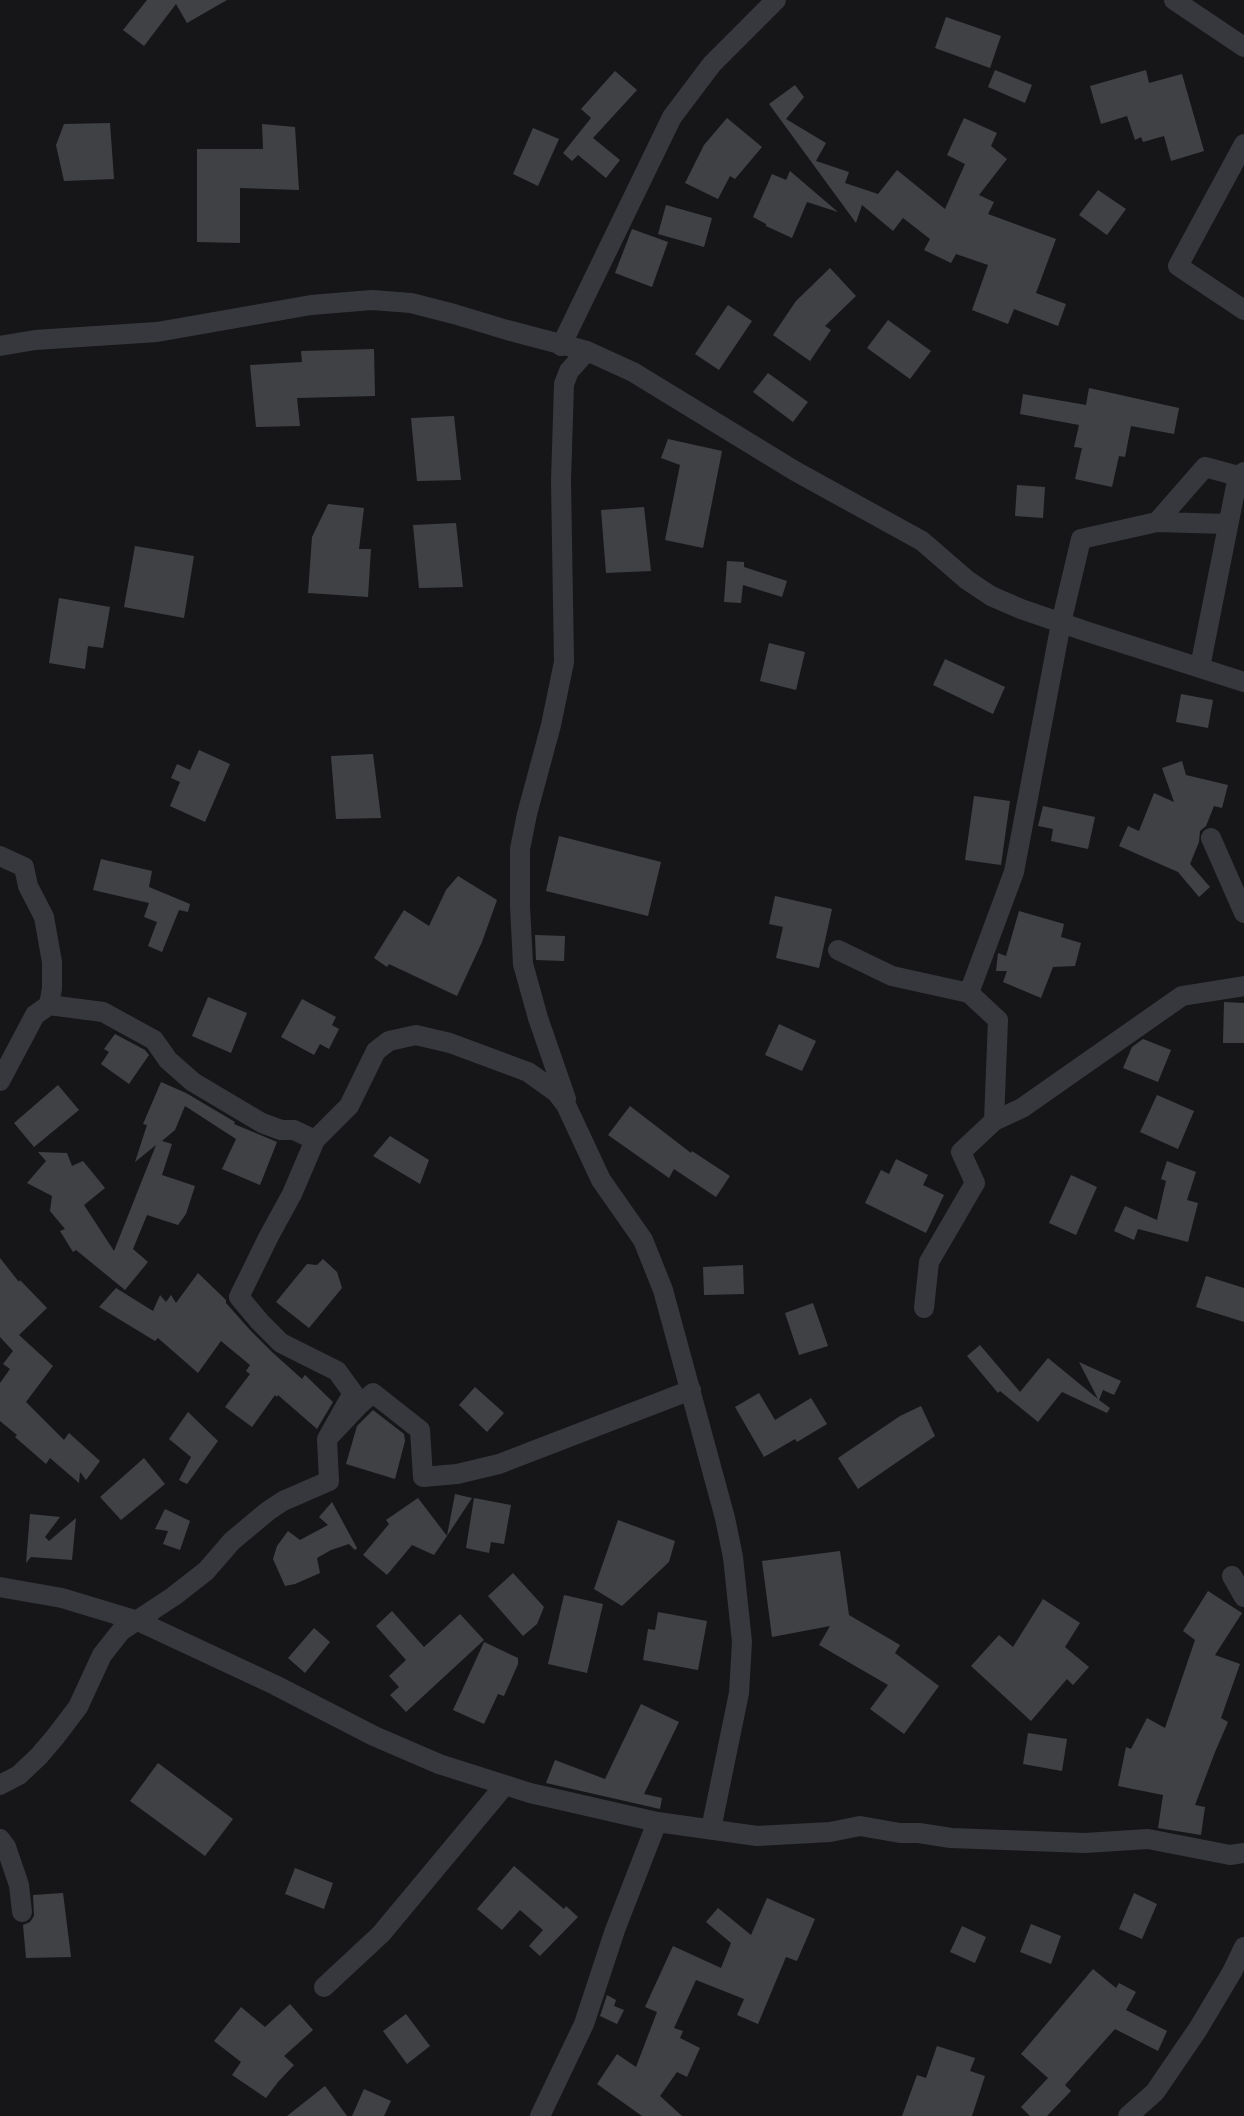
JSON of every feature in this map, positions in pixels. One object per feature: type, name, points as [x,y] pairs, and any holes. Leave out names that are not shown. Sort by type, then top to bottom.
[{"type":"street","points":[[561,346],[672,117],[712,64],[776,0]]},
{"type":"street","points":[[1174,0],[1244,47]]},
{"type":"street","points":[[1244,144],[1178,266],[1244,310]]},
{"type":"street","points":[[0,346],[35,340],[157,332],[311,305],[372,300],[411,303],[587,351],[633,372],[809,479],[922,541],[967,580],[991,596],[1061,623],[1244,682]]},
{"type":"street","points":[[587,351],[569,371],[564,384],[561,481],[564,662],[520,849],[523,964],[538,1018],[587,1153],[601,1180],[643,1240],[663,1290],[730,1544],[742,1642],[739,1693],[711,1829]]},
{"type":"street","points":[[1157,522],[1205,467],[1241,474],[1200,667]]},
{"type":"street","points":[[969,993],[1014,872],[1061,623],[1081,539],[1157,522],[1228,524]]},
{"type":"street","points":[[1211,838],[1244,913]]},
{"type":"street","points":[[0,856],[24,867],[28,886],[44,917],[52,962],[49,1005]]},
{"type":"street","points":[[838,950],[892,976],[969,993],[998,1020],[994,1121]]},
{"type":"street","points":[[924,1308],[929,1262],[975,1183],[961,1152],[994,1121],[1022,1108],[1182,996],[1244,986]]},
{"type":"street","points":[[0,1081],[35,1015],[49,1005],[103,1012],[154,1040],[168,1060],[193,1082],[262,1123],[281,1130],[294,1130],[315,1140]]},
{"type":"street","points":[[0,1785],[19,1775],[56,1736],[78,1707],[102,1655],[121,1631],[206,1571],[232,1541],[268,1511],[329,1481],[327,1439],[353,1393],[337,1371],[281,1343],[239,1297],[292,1194],[315,1140],[349,1106],[376,1051],[389,1041],[416,1035],[450,1043],[528,1072],[556,1092],[573,1118]]},
{"type":"street","points":[[327,1439],[373,1393],[420,1430],[423,1477],[457,1474],[499,1464],[691,1390]]},
{"type":"street","points":[[1232,1576],[1244,1597]]},
{"type":"street","points":[[0,1587],[62,1598],[138,1621],[275,1685],[374,1736],[439,1764],[530,1793],[657,1822],[757,1836],[830,1832],[860,1826],[951,1838],[1085,1843],[1148,1839],[1230,1855],[1244,1853]]},
{"type":"street","points":[[324,1987],[381,1934],[505,1785]]},
{"type":"street","points":[[540,2116],[584,2024],[615,1930],[657,1822]]},
{"type":"street","points":[[0,1839],[6,1847],[19,1885],[22,1912]]},
{"type":"street","points":[[1128,2116],[1155,2092],[1238,1976],[1244,1947]]},
{"type":"building","points":[[147,0],[227,0],[187,23],[176,4],[144,46],[123,30]]},
{"type":"building","points":[[946,17],[1001,36],[990,68],[935,48]]},
{"type":"building","points":[[995,70],[1032,85],[1025,103],[988,87]]},
{"type":"building","points":[[1146,70],[1149,83],[1182,74],[1204,151],[1171,161],[1164,136],[1143,142],[1141,137],[1135,140],[1127,116],[1101,124],[1090,86]]},
{"type":"building","points":[[615,71],[637,90],[593,138],[620,160],[606,178],[578,155],[572,161],[563,153],[591,118],[581,109]]},
{"type":"building","points":[[795,85],[804,97],[786,119],[826,143],[816,161],[849,172],[845,183],[878,194],[897,170],[945,209],[965,164],[947,155],[964,118],[997,133],[991,146],[1007,159],[979,195],[994,202],[988,214],[1056,239],[1036,293],[1066,304],[1058,326],[1014,309],[1008,324],[972,310],[988,265],[956,254],[951,263],[924,250],[930,239],[903,218],[893,231],[862,205],[856,223],[769,104]]},
{"type":"building","points":[[727,118],[762,147],[735,179],[730,176],[718,199],[685,183],[704,145]]},
{"type":"building","points":[[110,123],[114,179],[64,181],[56,145],[64,124]]},
{"type":"building","points":[[262,124],[295,127],[299,190],[240,188],[240,243],[197,242],[197,149],[263,149]]},
{"type":"building","points":[[533,128],[559,139],[538,186],[513,174]]},
{"type":"building","points":[[790,171],[838,212],[807,202],[792,238],[753,217],[772,174],[786,180]]},
{"type":"building","points":[[1098,190],[1126,209],[1107,235],[1079,215]]},
{"type":"building","points":[[666,205],[712,218],[704,247],[658,234]]},
{"type":"building","points":[[632,229],[668,242],[652,287],[615,273]]},
{"type":"building","points":[[830,268],[856,296],[825,326],[831,330],[810,361],[773,335],[796,301]]},
{"type":"building","points":[[728,305],[752,321],[719,370],[695,354]]},
{"type":"building","points":[[888,320],[931,351],[910,379],[867,348]]},
{"type":"building","points":[[374,349],[375,396],[297,398],[300,426],[256,427],[250,365],[302,362],[301,351]]},
{"type":"building","points":[[768,373],[808,402],[793,422],[753,392]]},
{"type":"building","points":[[1089,388],[1179,408],[1174,434],[1131,426],[1125,457],[1119,456],[1112,487],[1075,479],[1082,448],[1074,447],[1079,425],[1020,414],[1023,394],[1086,405]]},
{"type":"building","points":[[454,416],[461,480],[417,481],[411,418]]},
{"type":"building","points":[[668,439],[722,451],[703,548],[665,540],[680,465],[661,458]]},
{"type":"building","points":[[1017,485],[1045,487],[1043,518],[1015,516]]},
{"type":"building","points":[[328,504],[364,508],[359,549],[371,549],[368,597],[308,593],[312,537]]},
{"type":"building","points":[[644,507],[651,571],[606,573],[601,510]]},
{"type":"building","points":[[456,523],[463,587],[419,588],[413,525]]},
{"type":"building","points":[[135,546],[194,556],[184,618],[124,607]]},
{"type":"building","points":[[727,561],[744,562],[744,567],[787,581],[782,597],[743,585],[741,603],[724,602]]},
{"type":"building","points":[[59,598],[110,607],[103,648],[88,646],[85,669],[49,663]]},
{"type":"building","points":[[769,643],[805,652],[796,690],[760,681]]},
{"type":"building","points":[[945,659],[1005,687],[993,714],[933,685]]},
{"type":"building","points":[[1181,694],[1213,700],[1208,728],[1176,722]]},
{"type":"building","points":[[199,750],[230,764],[205,822],[170,806],[180,782],[171,778],[177,764],[190,770]]},
{"type":"building","points":[[373,754],[381,818],[336,819],[331,756]]},
{"type":"building","points":[[1182,761],[1186,775],[1228,785],[1222,808],[1214,806],[1206,826],[1200,831],[1190,864],[1210,887],[1199,897],[1178,872],[1119,846],[1128,826],[1139,831],[1154,793],[1174,802],[1162,768]]},
{"type":"building","points":[[974,796],[1010,801],[1001,865],[965,860]]},
{"type":"building","points":[[1043,806],[1095,817],[1088,849],[1051,841],[1053,829],[1038,826]]},
{"type":"building","points":[[559,836],[661,862],[648,916],[546,891]]},
{"type":"building","points":[[101,859],[152,871],[149,887],[190,904],[188,912],[179,910],[162,952],[148,946],[157,922],[144,917],[149,903],[93,890]]},
{"type":"building","points":[[458,876],[497,900],[457,996],[389,964],[387,967],[374,958],[404,910],[429,926],[446,890]]},
{"type":"building","points":[[775,896],[832,909],[819,968],[776,958],[783,927],[769,924]]},
{"type":"building","points":[[1019,911],[1064,924],[1061,937],[1081,943],[1075,966],[1053,967],[1041,998],[1003,982],[1007,971],[996,971],[998,953],[1006,956]]},
{"type":"building","points":[[535,935],[565,936],[564,961],[536,960]]},
{"type":"building","points":[[208,997],[247,1013],[231,1053],[192,1036]]},
{"type":"building","points":[[302,999],[336,1017],[332,1025],[339,1029],[329,1049],[320,1044],[314,1055],[281,1037]]},
{"type":"building","points":[[1224,1002],[1244,1003],[1244,1043],[1223,1043]]},
{"type":"building","points":[[779,1024],[816,1041],[802,1071],[765,1055]]},
{"type":"building","points":[[115,1034],[149,1055],[129,1084],[101,1064],[109,1052],[104,1049]]},
{"type":"building","points":[[1143,1039],[1171,1050],[1158,1082],[1123,1068],[1132,1047]]},
{"type":"building","points":[[161,1082],[186,1093],[234,1124],[277,1142],[260,1185],[222,1169],[236,1139],[185,1106],[175,1130],[162,1141],[172,1144],[162,1175],[195,1186],[186,1214],[178,1225],[147,1215],[133,1249],[148,1262],[125,1290],[76,1250],[73,1252],[60,1231],[65,1229],[50,1211],[52,1196],[27,1183],[46,1161],[38,1152],[67,1153],[72,1166],[83,1161],[105,1188],[84,1205],[114,1251],[156,1145],[135,1162],[147,1125],[143,1124]]},
{"type":"building","points":[[58,1085],[79,1110],[34,1147],[14,1123]]},
{"type":"building","points":[[1157,1095],[1194,1111],[1178,1149],[1140,1132]]},
{"type":"building","points":[[630,1106],[691,1153],[730,1176],[716,1197],[674,1169],[669,1178],[608,1135]]},
{"type":"building","points":[[390,1136],[429,1160],[420,1184],[373,1156]]},
{"type":"building","points":[[896,1159],[928,1175],[923,1185],[944,1195],[926,1233],[865,1203],[881,1170],[889,1174]]},
{"type":"building","points":[[1167,1161],[1196,1172],[1187,1200],[1198,1203],[1188,1242],[1138,1229],[1134,1240],[1114,1231],[1125,1206],[1157,1220],[1166,1181],[1161,1179]]},
{"type":"building","points":[[1071,1175],[1097,1187],[1076,1235],[1049,1223]]},
{"type":"building","points":[[0,1258],[19,1282],[47,1308],[19,1335],[53,1366],[26,1402],[64,1440],[69,1433],[100,1461],[86,1480],[80,1472],[79,1483],[50,1458],[46,1464],[0,1421],[0,1383],[10,1369],[3,1364],[13,1351],[0,1337]]},
{"type":"building","points":[[323,1259],[337,1272],[342,1288],[309,1328],[276,1302],[307,1264],[317,1265]]},
{"type":"building","points":[[743,1265],[744,1294],[704,1295],[703,1267]]},
{"type":"building","points":[[198,1273],[272,1352],[302,1379],[305,1375],[333,1402],[317,1429],[278,1395],[252,1427],[225,1407],[250,1374],[246,1371],[250,1365],[221,1341],[198,1373],[158,1338],[155,1341],[99,1307],[116,1288],[153,1311],[160,1295],[166,1302],[171,1295],[176,1303]]},
{"type":"building","points":[[1206,1276],[1244,1288],[1244,1322],[1196,1307]]},
{"type":"building","points":[[813,1303],[828,1346],[799,1355],[785,1313]]},
{"type":"building","points":[[980,1345],[1020,1392],[1048,1358],[1098,1399],[1079,1362],[1121,1381],[1114,1395],[1103,1390],[1099,1400],[1110,1408],[1107,1413],[1062,1392],[1038,1422],[1000,1391],[998,1393],[967,1356]]},
{"type":"building","points":[[475,1387],[504,1413],[487,1432],[459,1405]]},
{"type":"building","points":[[759,1393],[775,1420],[811,1398],[827,1424],[764,1457],[735,1407]]},
{"type":"building","points":[[921,1406],[935,1436],[858,1489],[838,1458],[900,1416]]},
{"type":"building","points":[[373,1410],[404,1434],[395,1479],[346,1464],[357,1426]]},
{"type":"building","points":[[188,1412],[218,1441],[187,1484],[179,1480],[191,1457],[169,1439]]},
{"type":"building","points":[[144,1458],[165,1484],[121,1520],[100,1497]]},
{"type":"building","points":[[455,1494],[472,1498],[447,1536]]},
{"type":"building","points":[[418,1498],[447,1536],[434,1555],[412,1545],[387,1575],[363,1555],[389,1524],[386,1520]]},
{"type":"building","points":[[474,1498],[511,1505],[504,1544],[491,1542],[489,1553],[466,1548]]},
{"type":"building","points":[[332,1502],[357,1548],[355,1550],[349,1544],[331,1550],[317,1558],[320,1573],[285,1586],[273,1559],[277,1546],[288,1531],[300,1540],[328,1525],[319,1517]]},
{"type":"building","points":[[165,1509],[190,1521],[180,1550],[163,1544],[168,1531],[155,1529]]},
{"type":"building","points":[[30,1514],[60,1517],[45,1537],[49,1541],[76,1518],[72,1560],[31,1557],[26,1563]]},
{"type":"building","points":[[618,1520],[675,1541],[669,1562],[622,1606],[594,1589]]},
{"type":"building","points":[[840,1551],[849,1615],[900,1645],[895,1653],[939,1686],[904,1734],[870,1709],[888,1685],[819,1645],[830,1626],[772,1637],[762,1561]]},
{"type":"building","points":[[513,1573],[544,1607],[537,1624],[523,1636],[488,1596]]},
{"type":"building","points":[[1208,1591],[1242,1613],[1215,1655],[1240,1664],[1221,1718],[1228,1722],[1195,1805],[1205,1807],[1201,1835],[1158,1828],[1163,1795],[1118,1786],[1126,1747],[1131,1749],[1147,1718],[1165,1728],[1195,1640],[1183,1631]]},
{"type":"building","points":[[564,1595],[603,1604],[587,1673],[548,1664]]},
{"type":"building","points":[[1043,1599],[1080,1623],[1065,1647],[1089,1667],[1073,1685],[1067,1679],[1031,1721],[971,1666],[999,1635],[1013,1647]]},
{"type":"building","points":[[392,1611],[424,1647],[460,1614],[484,1640],[406,1712],[390,1695],[399,1687],[389,1676],[406,1660],[376,1626]]},
{"type":"building","points":[[658,1612],[707,1621],[698,1670],[643,1660],[648,1629],[655,1630]]},
{"type":"building","points":[[314,1628],[330,1642],[305,1673],[288,1658]]},
{"type":"building","points":[[484,1642],[518,1658],[518,1664],[504,1696],[498,1694],[484,1724],[453,1710]]},
{"type":"building","points":[[641,1704],[679,1722],[644,1794],[662,1798],[660,1809],[546,1783],[555,1760],[605,1779]]},
{"type":"building","points":[[1028,1733],[1067,1739],[1062,1771],[1023,1764]]},
{"type":"building","points":[[158,1763],[233,1819],[205,1856],[130,1801]]},
{"type":"building","points":[[514,1866],[564,1909],[566,1906],[578,1917],[540,1956],[529,1946],[543,1930],[520,1910],[502,1930],[477,1909]]},
{"type":"building","points":[[295,1868],[333,1883],[324,1909],[285,1894]]},
{"type":"building","points":[[63,1893],[71,1957],[26,1958],[23,1925],[34,1916],[33,1895]]},
{"type":"building","points":[[1134,1893],[1157,1904],[1142,1939],[1119,1929]]},
{"type":"building","points":[[767,1898],[815,1919],[797,1961],[786,1957],[758,2024],[737,2015],[744,1999],[696,1980],[674,2028],[683,2031],[680,2038],[700,2048],[687,2077],[677,2072],[660,2096],[682,2116],[642,2116],[597,2084],[617,2054],[636,2067],[657,2012],[645,2007],[673,1946],[721,1968],[731,1943],[706,1922],[718,1908],[751,1935]]},
{"type":"building","points":[[1031,1924],[1061,1936],[1051,1964],[1020,1952]]},
{"type":"building","points":[[962,1926],[986,1937],[975,1963],[950,1952]]},
{"type":"building","points":[[1093,1969],[1116,1988],[1119,1983],[1136,1992],[1126,2010],[1167,2031],[1158,2051],[1115,2029],[1065,2085],[1071,2091],[1047,2116],[1030,2116],[1021,2107],[1048,2078],[1021,2054]]},
{"type":"building","points":[[607,1995],[616,2000],[614,2006],[624,2010],[617,2024],[600,2016]]},
{"type":"building","points":[[290,2004],[313,2030],[284,2056],[294,2065],[266,2098],[232,2075],[241,2062],[214,2041],[241,2007],[265,2027]]},
{"type":"building","points":[[406,2014],[430,2046],[407,2064],[383,2031]]},
{"type":"building","points":[[937,2046],[975,2058],[970,2071],[985,2076],[972,2116],[902,2116],[917,2075],[926,2078]]},
{"type":"building","points":[[325,2086],[347,2116],[287,2116]]},
{"type":"building","points":[[364,2089],[391,2101],[384,2116],[352,2116]]}]
